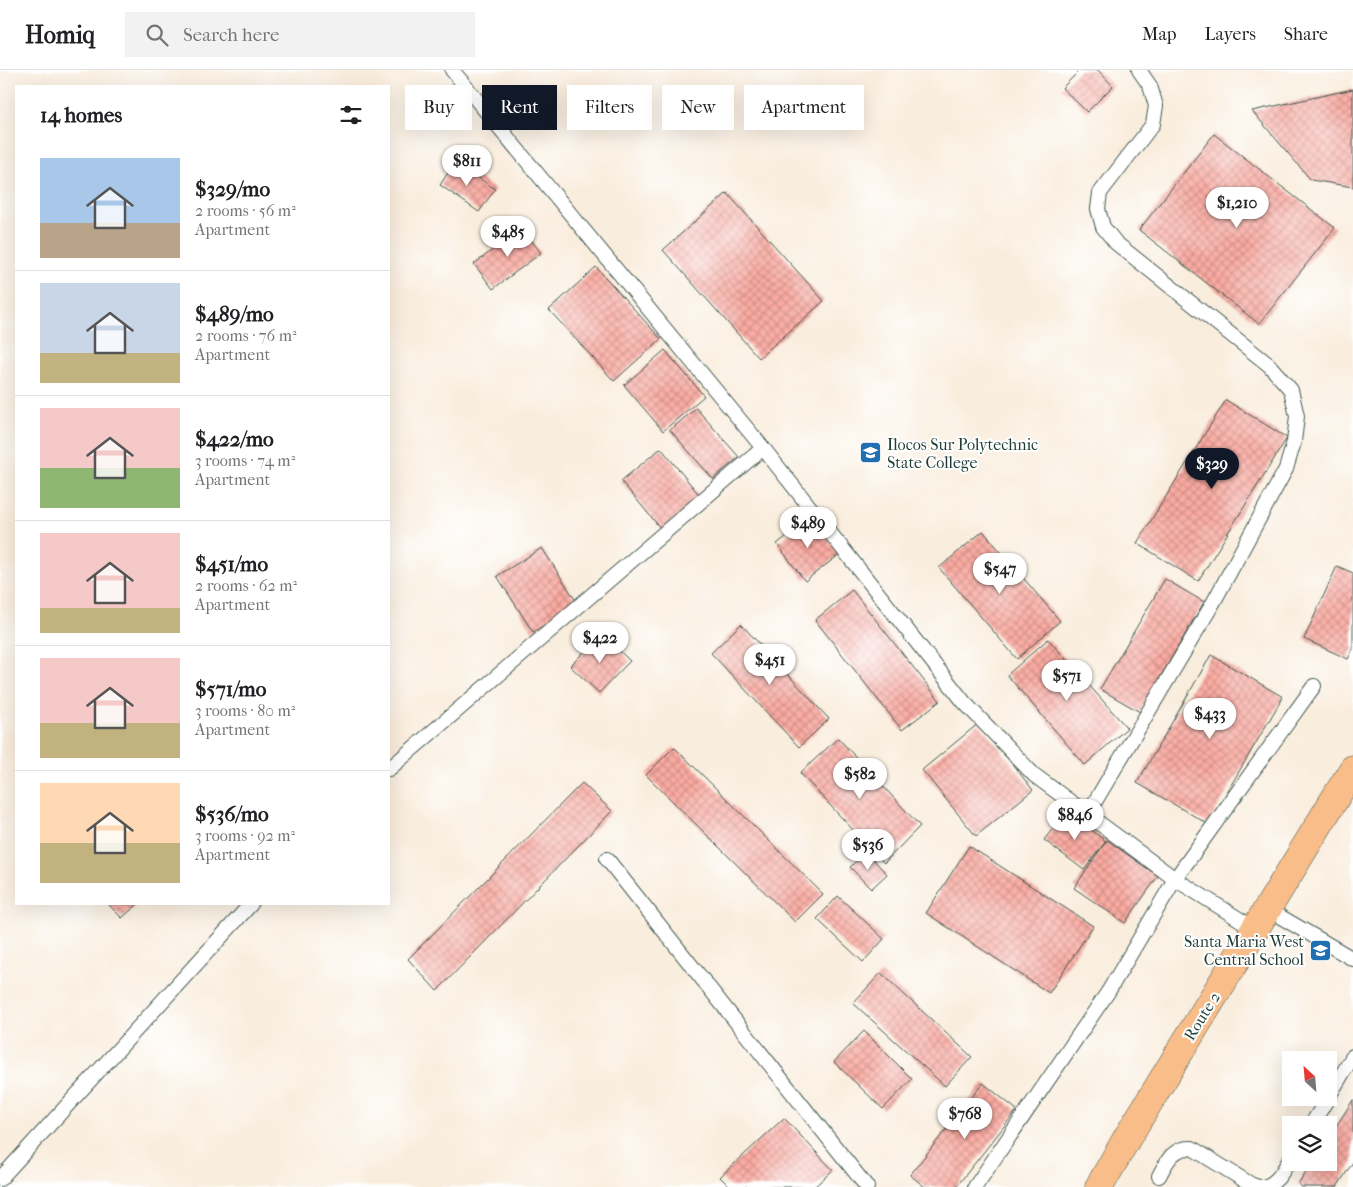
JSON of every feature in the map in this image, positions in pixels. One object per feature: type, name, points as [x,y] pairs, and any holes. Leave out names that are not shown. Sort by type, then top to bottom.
[{"type":"highway","name":"Route 2","points":[[1100,1187],[1126,1138],[1353,768]]},
{"type":"lane","points":[[452,70],[763,448],[964,702],[1034,775],[1175,879],[1353,960]]},
{"type":"lane","points":[[1087,815],[1212,606],[1286,469],[1294,442],[1298,416],[1291,390],[1269,365],[1116,242],[1103,227],[1098,209],[1100,193],[1153,124],[1156,106],[1150,86],[1139,70]]},
{"type":"lane","points":[[390,768],[763,448]]},
{"type":"lane","points":[[975,1187],[1108,992],[1175,879],[1314,686]]},
{"type":"lane","points":[[606,859],[867,1187]]},
{"type":"lane","points":[[0,1179],[250,905]]},
{"type":"lane","points":[[1338,1080],[1353,1056]]},
{"type":"lane","points":[[1159,1176],[1172,1154],[1184,1147],[1192,1148],[1252,1185],[1260,1187],[1267,1186],[1278,1179],[1283,1171]]},
{"type":"building","points":[[1080,70],[1098,70],[1113,86],[1087,112],[1062,88]]},
{"type":"building","points":[[1353,89],[1353,187],[1311,180],[1252,111]]},
{"type":"building","points":[[1214,134],[1335,228],[1259,324],[1139,230]]},
{"type":"building","points":[[455,162],[495,189],[479,212],[440,185]]},
{"type":"building","points":[[727,193],[824,301],[759,358],[663,250]]},
{"type":"building","points":[[522,228],[541,253],[493,289],[474,264]]},
{"type":"building","points":[[596,267],[661,339],[614,381],[549,310]]},
{"type":"building","points":[[665,350],[704,396],[663,431],[624,385]]},
{"type":"building","points":[[1226,400],[1287,438],[1198,581],[1137,543]]},
{"type":"building","points":[[696,408],[739,457],[713,479],[670,430]]},
{"type":"building","points":[[661,448],[701,497],[662,530],[621,481]]},
{"type":"building","points":[[811,517],[840,554],[805,581],[777,544]]},
{"type":"building","points":[[983,531],[1060,621],[1017,659],[939,568]]},
{"type":"building","points":[[542,548],[578,604],[533,632],[497,576]]},
{"type":"building","points":[[1337,566],[1353,573],[1353,649],[1348,659],[1304,639]]},
{"type":"building","points":[[1165,579],[1204,602],[1140,712],[1100,689]]},
{"type":"building","points":[[852,590],[940,701],[902,730],[815,620]]},
{"type":"building","points":[[741,624],[829,719],[799,747],[711,653]]},
{"type":"building","points":[[602,634],[630,661],[599,693],[570,666]]},
{"type":"building","points":[[1048,639],[1127,728],[1085,765],[1007,675]]},
{"type":"building","points":[[1211,655],[1283,697],[1208,824],[1137,783]]},
{"type":"building","points":[[979,723],[1033,790],[976,836],[922,770]]},
{"type":"building","points":[[838,738],[920,826],[884,863],[800,773]]},
{"type":"building","points":[[674,747],[823,894],[795,922],[646,775]]},
{"type":"building","points":[[582,783],[612,811],[437,991],[408,959]]},
{"type":"building","points":[[1066,811],[1106,841],[1084,870],[1044,840]]},
{"type":"building","points":[[1107,840],[1158,876],[1125,923],[1074,888]]},
{"type":"building","points":[[969,846],[1093,926],[1049,993],[926,913]]},
{"type":"building","points":[[866,852],[887,874],[871,889],[850,867]]},
{"type":"building","points":[[838,896],[884,939],[863,962],[817,919]]},
{"type":"building","points":[[109,905],[137,905],[122,918]]},
{"type":"building","points":[[881,973],[972,1057],[945,1086],[853,1003]]},
{"type":"building","points":[[864,1031],[912,1079],[883,1109],[834,1062]]},
{"type":"building","points":[[983,1083],[1017,1110],[956,1187],[925,1187],[910,1175]]},
{"type":"building","points":[[1353,1100],[1353,1162],[1337,1187],[1302,1187],[1298,1184],[1306,1171],[1337,1171],[1337,1125]]},
{"type":"building","points":[[784,1118],[833,1170],[814,1187],[730,1187],[720,1177]]},
{"type":"place","name":"Ilocos Sur Polytechnic State College","points":[[871,453]]},
{"type":"place","name":"Santa Maria West Central School","points":[[1320,950]]}]
